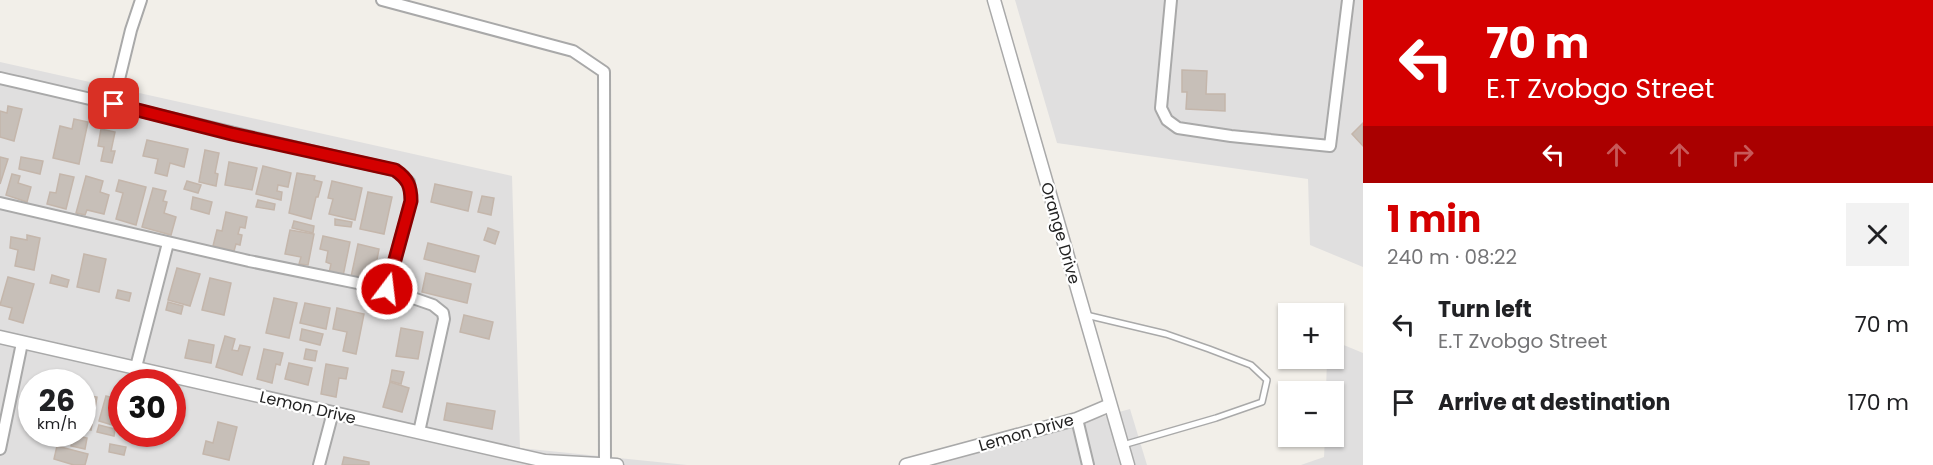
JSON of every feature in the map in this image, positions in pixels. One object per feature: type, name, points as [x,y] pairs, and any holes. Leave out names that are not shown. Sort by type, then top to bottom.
[{"type":"street","points":[[114,104],[131,30],[141,0]]},
{"type":"street","points":[[382,0],[573,51],[604,72],[605,464]]},
{"type":"street","name":"Orange Drive","points":[[994,0],[1128,465]]},
{"type":"street","points":[[1171,0],[1161,108],[1167,120],[1178,128],[1330,146],[1348,0]]},
{"type":"street","points":[[0,78],[232,134],[395,170],[409,182],[411,201],[387,289]]},
{"type":"street","points":[[0,203],[168,243],[387,289],[433,305],[443,313],[444,319],[419,432]]},
{"type":"street","points":[[136,367],[168,243]]},
{"type":"street","name":"Lemon Drive","points":[[0,338],[545,461],[617,465]]},
{"type":"street","points":[[0,449],[22,343]]},
{"type":"street","name":"Lemon Drive","points":[[906,465],[1077,419],[1110,405]]},
{"type":"street","points":[[319,465],[333,412]]},
{"type":"street","points":[[1077,419],[1088,465]]},
{"type":"lane","points":[[1084,314],[1166,334],[1251,364],[1268,380],[1262,402],[1160,436],[1122,446]]},
{"type":"shaded area","points":[[1015,0],[1363,0],[1363,267],[1310,245],[1308,179],[1057,143]]},
{"type":"shaded area","points":[[0,62],[512,176],[520,448],[687,465],[0,465]]},
{"type":"shaded area","points":[[1344,345],[1363,353],[1363,465],[1301,465],[1324,457],[1324,447],[1344,447],[1344,381],[1326,381],[1327,369],[1344,369]]},
{"type":"shaded area","points":[[1130,409],[1147,465],[927,465]]},
{"type":"building","points":[[1182,70],[1207,71],[1206,94],[1225,94],[1225,111],[1186,109],[1187,92],[1182,92]]},
{"type":"building","points":[[8,106],[22,109],[14,141],[0,137],[0,111],[7,113]]},
{"type":"building","points":[[74,119],[88,122],[79,164],[53,158],[60,126],[72,129]]},
{"type":"building","points":[[1363,123],[1363,146],[1352,134]]},
{"type":"building","points":[[101,129],[115,132],[111,151],[115,151],[112,163],[101,161],[104,147],[98,146]]},
{"type":"building","points":[[147,140],[188,149],[184,167],[170,163],[167,176],[155,173],[158,159],[143,156]]},
{"type":"building","points":[[205,150],[219,153],[215,173],[218,174],[216,186],[199,182]]},
{"type":"building","points":[[0,157],[8,159],[0,184]]},
{"type":"building","points":[[21,157],[43,161],[40,174],[19,169]]},
{"type":"building","points":[[229,162],[257,168],[252,190],[225,185]]},
{"type":"building","points":[[263,166],[291,173],[288,187],[278,185],[277,191],[282,192],[281,200],[256,194]]},
{"type":"building","points":[[297,173],[315,176],[314,180],[322,182],[311,219],[289,213]]},
{"type":"building","points":[[12,174],[20,176],[18,183],[31,187],[27,202],[6,195]]},
{"type":"building","points":[[60,174],[74,177],[66,209],[47,204],[50,192],[56,193]]},
{"type":"building","points":[[86,176],[103,181],[100,192],[109,195],[104,214],[87,210],[85,215],[76,213]]},
{"type":"building","points":[[119,180],[146,187],[136,225],[116,219],[123,193],[116,191]]},
{"type":"building","points":[[187,181],[201,185],[198,193],[184,189]]},
{"type":"building","points":[[332,181],[362,188],[355,220],[329,214],[333,199],[328,198]]},
{"type":"building","points":[[435,184],[472,192],[468,211],[431,202]]},
{"type":"building","points":[[153,188],[166,191],[163,201],[167,202],[164,213],[176,217],[171,235],[142,227]]},
{"type":"building","points":[[368,192],[392,197],[384,234],[360,229]]},
{"type":"building","points":[[482,196],[494,198],[491,215],[478,212]]},
{"type":"building","points":[[193,197],[212,202],[209,214],[191,209]]},
{"type":"building","points":[[258,200],[275,204],[274,210],[256,207]]},
{"type":"building","points":[[226,212],[247,217],[245,228],[240,227],[238,234],[242,235],[240,245],[236,244],[234,251],[213,246],[217,230],[222,231]]},
{"type":"building","points":[[335,219],[352,222],[351,227],[335,225]]},
{"type":"building","points":[[294,221],[314,226],[313,233],[292,228]]},
{"type":"building","points":[[488,228],[499,232],[495,244],[484,240]]},
{"type":"building","points":[[290,230],[314,234],[308,265],[299,264],[301,257],[285,254]]},
{"type":"building","points":[[27,235],[40,238],[34,270],[15,266],[18,250],[10,248],[11,237],[27,240]]},
{"type":"building","points":[[323,236],[350,242],[343,276],[329,273],[331,264],[326,262],[328,251],[320,249]]},
{"type":"building","points":[[428,243],[479,256],[475,272],[424,259]]},
{"type":"building","points":[[358,244],[379,249],[374,275],[362,272],[361,279],[351,277]]},
{"type":"building","points":[[84,254],[106,259],[99,292],[77,287]]},
{"type":"building","points":[[177,268],[200,274],[190,306],[168,300]]},
{"type":"building","points":[[426,273],[471,284],[467,303],[422,292]]},
{"type":"building","points":[[52,275],[69,280],[67,287],[50,283]]},
{"type":"building","points":[[8,277],[34,284],[23,323],[9,319],[12,308],[0,305]]},
{"type":"building","points":[[210,278],[231,283],[224,315],[202,310]]},
{"type":"building","points":[[118,290],[131,293],[129,301],[116,298]]},
{"type":"building","points":[[274,298],[297,303],[289,338],[266,333]]},
{"type":"building","points":[[168,302],[183,306],[181,314],[166,310]]},
{"type":"building","points":[[305,303],[330,308],[326,329],[300,323]]},
{"type":"building","points":[[337,308],[364,314],[356,354],[343,351],[347,332],[333,329]]},
{"type":"building","points":[[464,315],[493,322],[489,339],[460,332]]},
{"type":"building","points":[[401,328],[423,332],[418,359],[396,356]]},
{"type":"building","points":[[302,329],[323,334],[320,345],[300,340]]},
{"type":"building","points":[[225,336],[235,339],[232,350],[238,351],[240,345],[250,347],[242,375],[216,367]]},
{"type":"building","points":[[189,340],[214,345],[211,363],[185,358]]},
{"type":"building","points":[[264,349],[283,353],[280,365],[276,364],[272,383],[257,379]]},
{"type":"building","points":[[306,349],[317,351],[315,361],[304,359]]},
{"type":"building","points":[[289,363],[312,368],[308,385],[285,379]]},
{"type":"building","points":[[326,364],[348,368],[346,379],[339,378],[336,397],[321,394]]},
{"type":"building","points":[[392,370],[404,372],[401,384],[390,381]]},
{"type":"building","points":[[390,382],[409,388],[402,412],[383,407]]},
{"type":"building","points":[[106,396],[108,396],[108,424],[99,421]]},
{"type":"building","points":[[447,403],[495,411],[492,429],[444,420]]},
{"type":"building","points":[[218,422],[237,427],[229,460],[203,454],[206,441],[213,443]]},
{"type":"building","points":[[99,425],[108,427],[108,435],[97,432]]},
{"type":"building","points":[[57,447],[88,454],[85,465],[74,465],[54,459]]},
{"type":"building","points":[[110,447],[126,447],[124,455],[109,452]]},
{"type":"building","points":[[344,457],[369,462],[369,465],[342,465]]},
{"type":"route","points":[[114,104],[232,134],[395,170],[409,182],[411,201],[387,289]]}]
